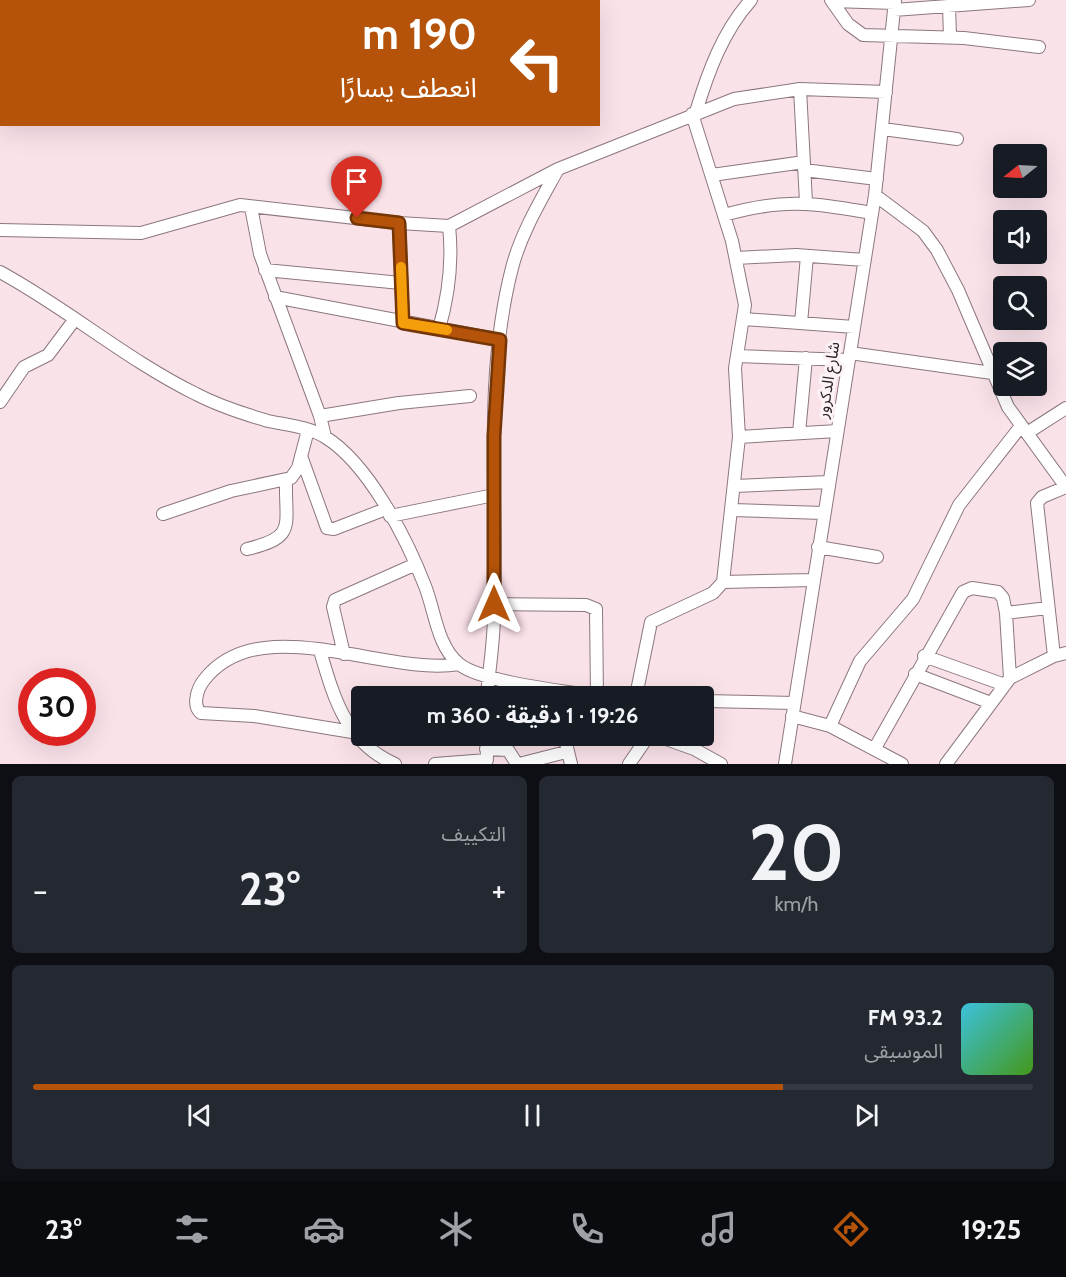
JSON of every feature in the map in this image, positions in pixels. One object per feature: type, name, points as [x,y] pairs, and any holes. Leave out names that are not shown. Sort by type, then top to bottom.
[{"type":"street","points":[[638,686],[651,622],[713,593],[723,582],[735,486],[738,437],[735,385],[737,356],[744,319],[744,293],[694,113],[723,41],[752,0]]},
{"type":"street","points":[[832,1],[949,6],[1029,0]]},
{"type":"street","points":[[832,1],[855,31],[863,35],[950,37],[1039,47]]},
{"type":"street","name":"شارع الدكرور","points":[[785,764],[812,580],[875,195],[895,4]]},
{"type":"street","points":[[949,6],[950,37]]},
{"type":"street","points":[[800,89],[806,202]]},
{"type":"street","points":[[0,230],[141,233],[184,222],[226,207],[250,207],[449,226],[558,169],[645,136],[694,113],[753,94],[800,89],[886,92]]},
{"type":"street","points":[[883,129],[957,139]]},
{"type":"street","points":[[712,175],[804,166],[877,179]]},
{"type":"street","points":[[488,686],[494,604],[494,436],[500,340],[512,269],[518,248],[558,169]]},
{"type":"street","points":[[737,356],[849,357],[993,373],[938,250],[923,231],[875,195]]},
{"type":"street","points":[[724,215],[767,205],[806,202],[872,213]]},
{"type":"street","points":[[250,207],[265,270],[320,416],[325,437]]},
{"type":"street","points":[[399,223],[403,323]]},
{"type":"street","points":[[439,329],[449,286],[452,254],[449,226]]},
{"type":"street","points":[[736,258],[807,256],[864,260]]},
{"type":"street","points":[[801,323],[807,256]]},
{"type":"street","points":[[265,270],[401,283]]},
{"type":"street","points":[[0,272],[167,379],[197,395],[261,419],[308,430],[325,437],[349,458],[388,513],[416,564],[443,642],[459,664]]},
{"type":"street","points":[[274,297],[500,340]]},
{"type":"street","points":[[744,319],[854,327]]},
{"type":"street","points":[[0,402],[24,367],[48,355],[75,320]]},
{"type":"street","points":[[799,433],[806,358]]},
{"type":"street","points":[[320,416],[399,403],[470,396]]},
{"type":"street","points":[[946,764],[1007,681],[1060,655],[1048,608],[1036,503],[1042,497],[1066,487],[1008,407],[1003,396]]},
{"type":"street","points":[[830,726],[860,662],[914,599],[959,505],[1024,429],[1066,408]]},
{"type":"street","points":[[163,514],[231,491],[286,481],[295,475],[308,430]]},
{"type":"street","points":[[738,437],[837,431]]},
{"type":"street","points":[[301,456],[327,528],[334,529],[388,513],[494,495]]},
{"type":"street","points":[[247,549],[273,543],[282,535],[285,526],[286,481]]},
{"type":"street","points":[[735,486],[828,482]]},
{"type":"street","points":[[733,510],[823,513]]},
{"type":"street","points":[[818,547],[877,557]]},
{"type":"street","points":[[344,654],[333,607],[334,600],[416,564]]},
{"type":"street","points":[[723,582],[812,580]]},
{"type":"street","points":[[875,748],[924,656],[966,590],[972,588],[999,592],[1003,597],[1006,613],[1007,681]]},
{"type":"street","points":[[494,604],[586,605],[596,609],[596,686]]},
{"type":"street","points":[[1006,613],[1048,608]]},
{"type":"street","points":[[351,732],[254,716],[204,714],[197,711],[200,685],[226,661],[240,654],[277,646],[433,666],[459,664],[489,676],[530,686]]},
{"type":"street","points":[[320,651],[334,698],[351,730]]},
{"type":"street","points":[[924,656],[1007,681]]},
{"type":"street","points":[[915,674],[991,703]]},
{"type":"street","points":[[714,702],[793,709],[875,748],[902,764]]},
{"type":"street","points":[[366,746],[395,764]]},
{"type":"street","points":[[629,764],[641,746]]},
{"type":"street","points":[[688,746],[721,764]]},
{"type":"street","points":[[435,764],[487,757],[508,750],[518,764],[568,758]]},
{"type":"slow traffic","points":[[401,267],[403,323],[447,330]]},
{"type":"route","points":[[357,218],[399,223],[403,323],[500,340],[494,436],[494,604]]}]
